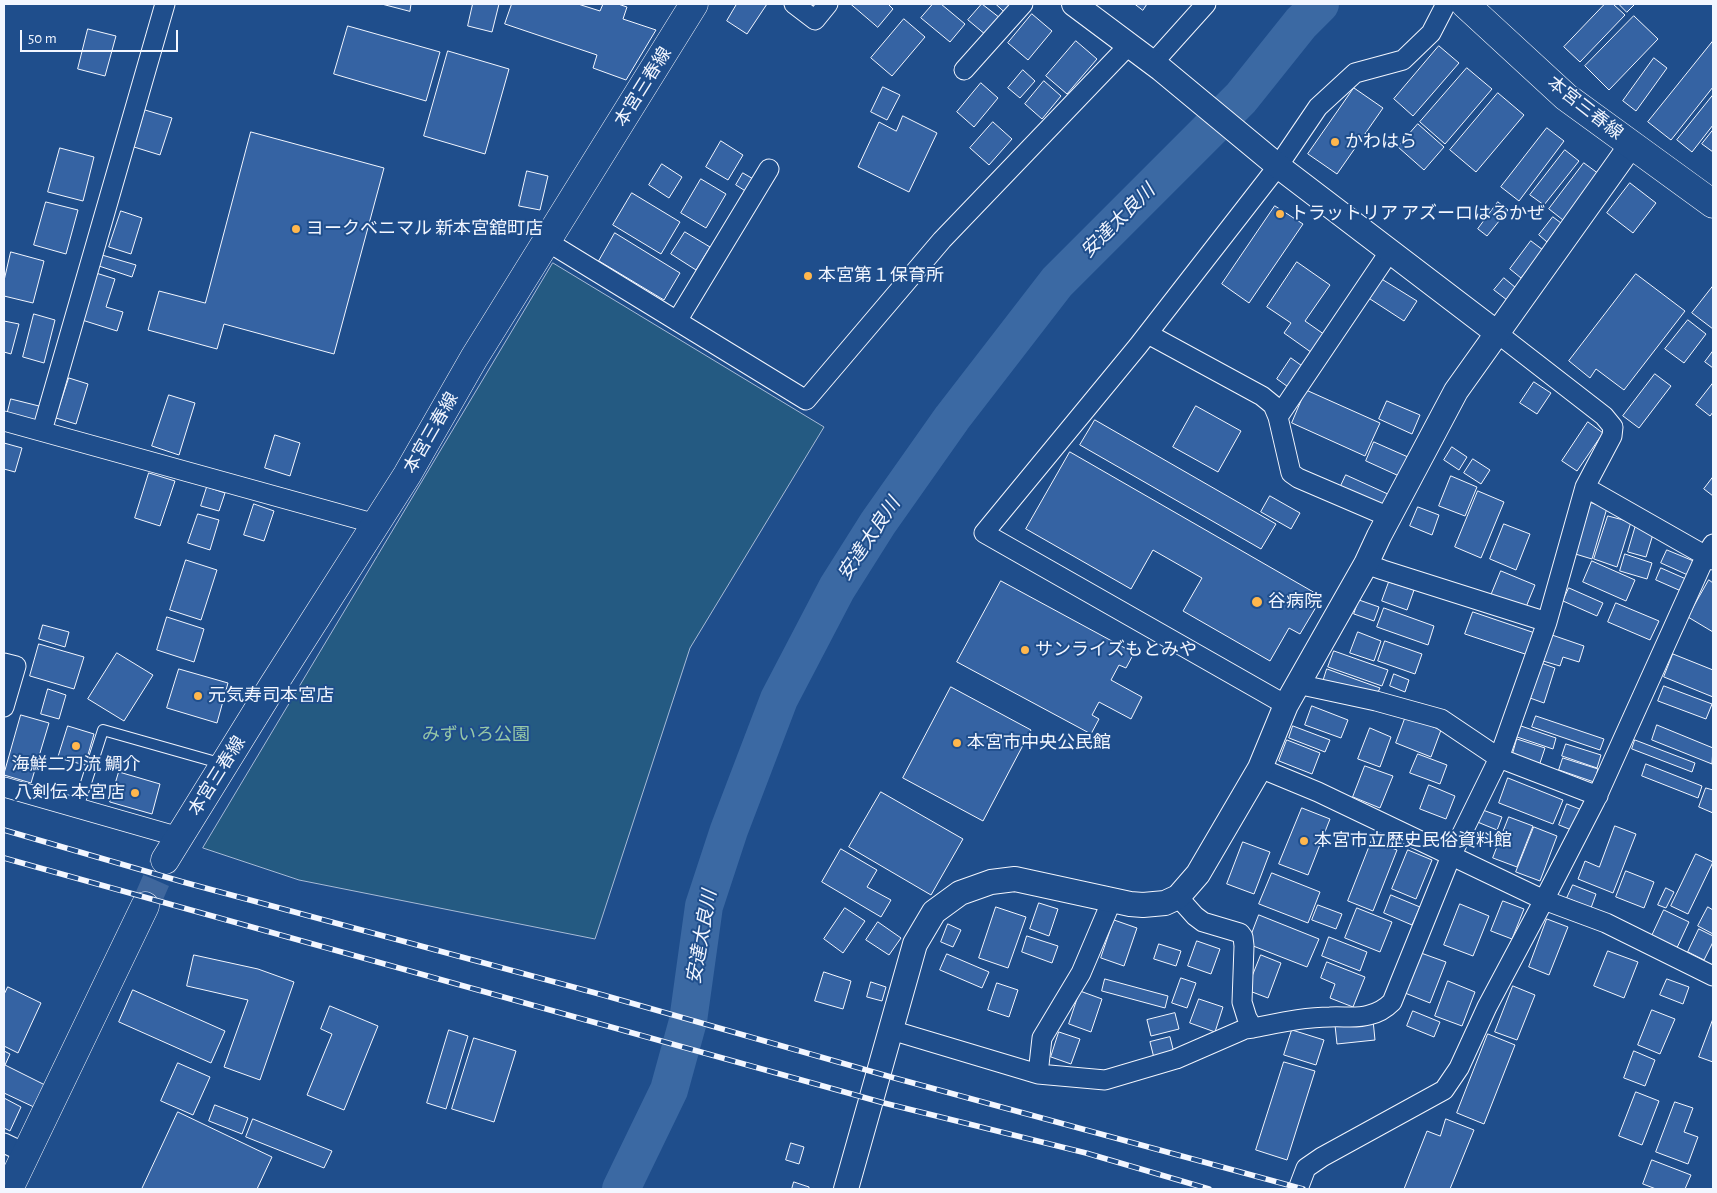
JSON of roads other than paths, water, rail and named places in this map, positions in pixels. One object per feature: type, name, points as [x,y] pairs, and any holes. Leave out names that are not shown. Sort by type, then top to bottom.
[{"type":"main road","name":"本宮三春線","points":[[166,860],[407,475],[474,358],[548,242],[694,4]]},
{"type":"main road","name":"本宮三春線","points":[[1465,4],[1566,97],[1713,204]]},
{"type":"main road","points":[[10,1189],[15,1148],[146,906]]},
{"type":"street","points":[[42,431],[165,4]]},
{"type":"street","points":[[794,4],[815,20],[828,4]]},
{"type":"street","points":[[964,70],[1023,4]]},
{"type":"street","points":[[891,1030],[1038,1074],[1105,1080],[1176,1059],[1245,1029],[1330,1016],[1362,1017],[1386,1008],[1392,1002],[1451,856],[1498,758],[1547,622],[1585,487],[1612,436],[1612,427],[1604,416],[1497,332],[1278,166],[1157,66],[1074,4]]},
{"type":"street","points":[[1157,66],[1206,4]]},
{"type":"street","points":[[1286,705],[984,533],[1148,334],[1278,166],[1318,107],[1355,73],[1403,60],[1431,33],[1446,4]]},
{"type":"street","points":[[548,242],[806,400],[942,240],[1129,45]]},
{"type":"street","points":[[846,1189],[915,944],[934,912],[960,893],[991,882],[1015,879],[1130,904],[1165,903],[1178,897],[1198,874],[1260,768],[1286,705],[1366,564],[1456,392],[1632,144]]},
{"type":"street","points":[[677,321],[770,169]]},
{"type":"street","points":[[1278,417],[1390,251]]},
{"type":"street","points":[[1148,334],[1262,396],[1273,406],[1278,417],[1291,473],[1298,478],[1389,517]]},
{"type":"street","points":[[4,421],[376,524]]},
{"type":"street","points":[[1298,1189],[1306,1168],[1322,1157],[1444,1090],[1459,1068],[1487,1006],[1598,796],[1711,553],[1585,487]]},
{"type":"street","points":[[1366,564],[1547,622]]},
{"type":"street","points":[[4,663],[16,666],[4,707]]},
{"type":"street","points":[[1297,684],[1376,701],[1441,720],[1498,758],[1598,796]]},
{"type":"street","points":[[1260,768],[1318,792],[1544,900],[1606,924],[1713,976]]},
{"type":"street","points":[[4,787],[179,837]]},
{"type":"street","points":[[1178,897],[1203,922],[1240,933],[1243,937],[1242,1002],[1247,1018],[1253,1028]]},
{"type":"street","points":[[1038,1074],[1042,1038],[1081,973],[1112,900]]},
{"type":"lane","points":[[78,808],[103,730],[225,764]]},
{"type":"waterway","name":"安達太良川","points":[[621,1189],[669,1090],[688,1021],[704,906],[729,830],[779,699],[837,588],[878,523],[952,418],[1057,282],[1241,98],[1301,23],[1320,4]]},
{"type":"tunnel","points":[[145,906],[165,860]]},
{"type":"railway","points":[[4,830],[183,882],[603,995],[891,1077],[1303,1189]]},
{"type":"railway","points":[[4,858],[884,1103],[1086,1153],[1209,1189]]},
{"type":"place","name":"かわはら","points":[[1335,142]]},
{"type":"place","name":"トラットリア アズーロはるかぜ","points":[[1280,214]]},
{"type":"place","name":"ヨークベニマル 新本宮舘町店","points":[[296,229]]},
{"type":"place","name":"本宮第１保育所","points":[[808,276]]},
{"type":"place","name":"谷病院","points":[[1257,602]]},
{"type":"place","name":"サンライズもとみや","points":[[1025,650]]},
{"type":"place","name":"元気寿司本宮店","points":[[198,696]]},
{"type":"place","name":"本宮市中央公民館","points":[[957,743]]},
{"type":"place","name":"海鮮二刀流 鯛介","points":[[76,746]]},
{"type":"place","name":"八剣伝 本宮店","points":[[135,793]]},
{"type":"place","name":"本宮市立歴史民俗資料館","points":[[1304,841]]},
{"type":"park label","name":"みずいろ公園","points":[[476,735]]}]
